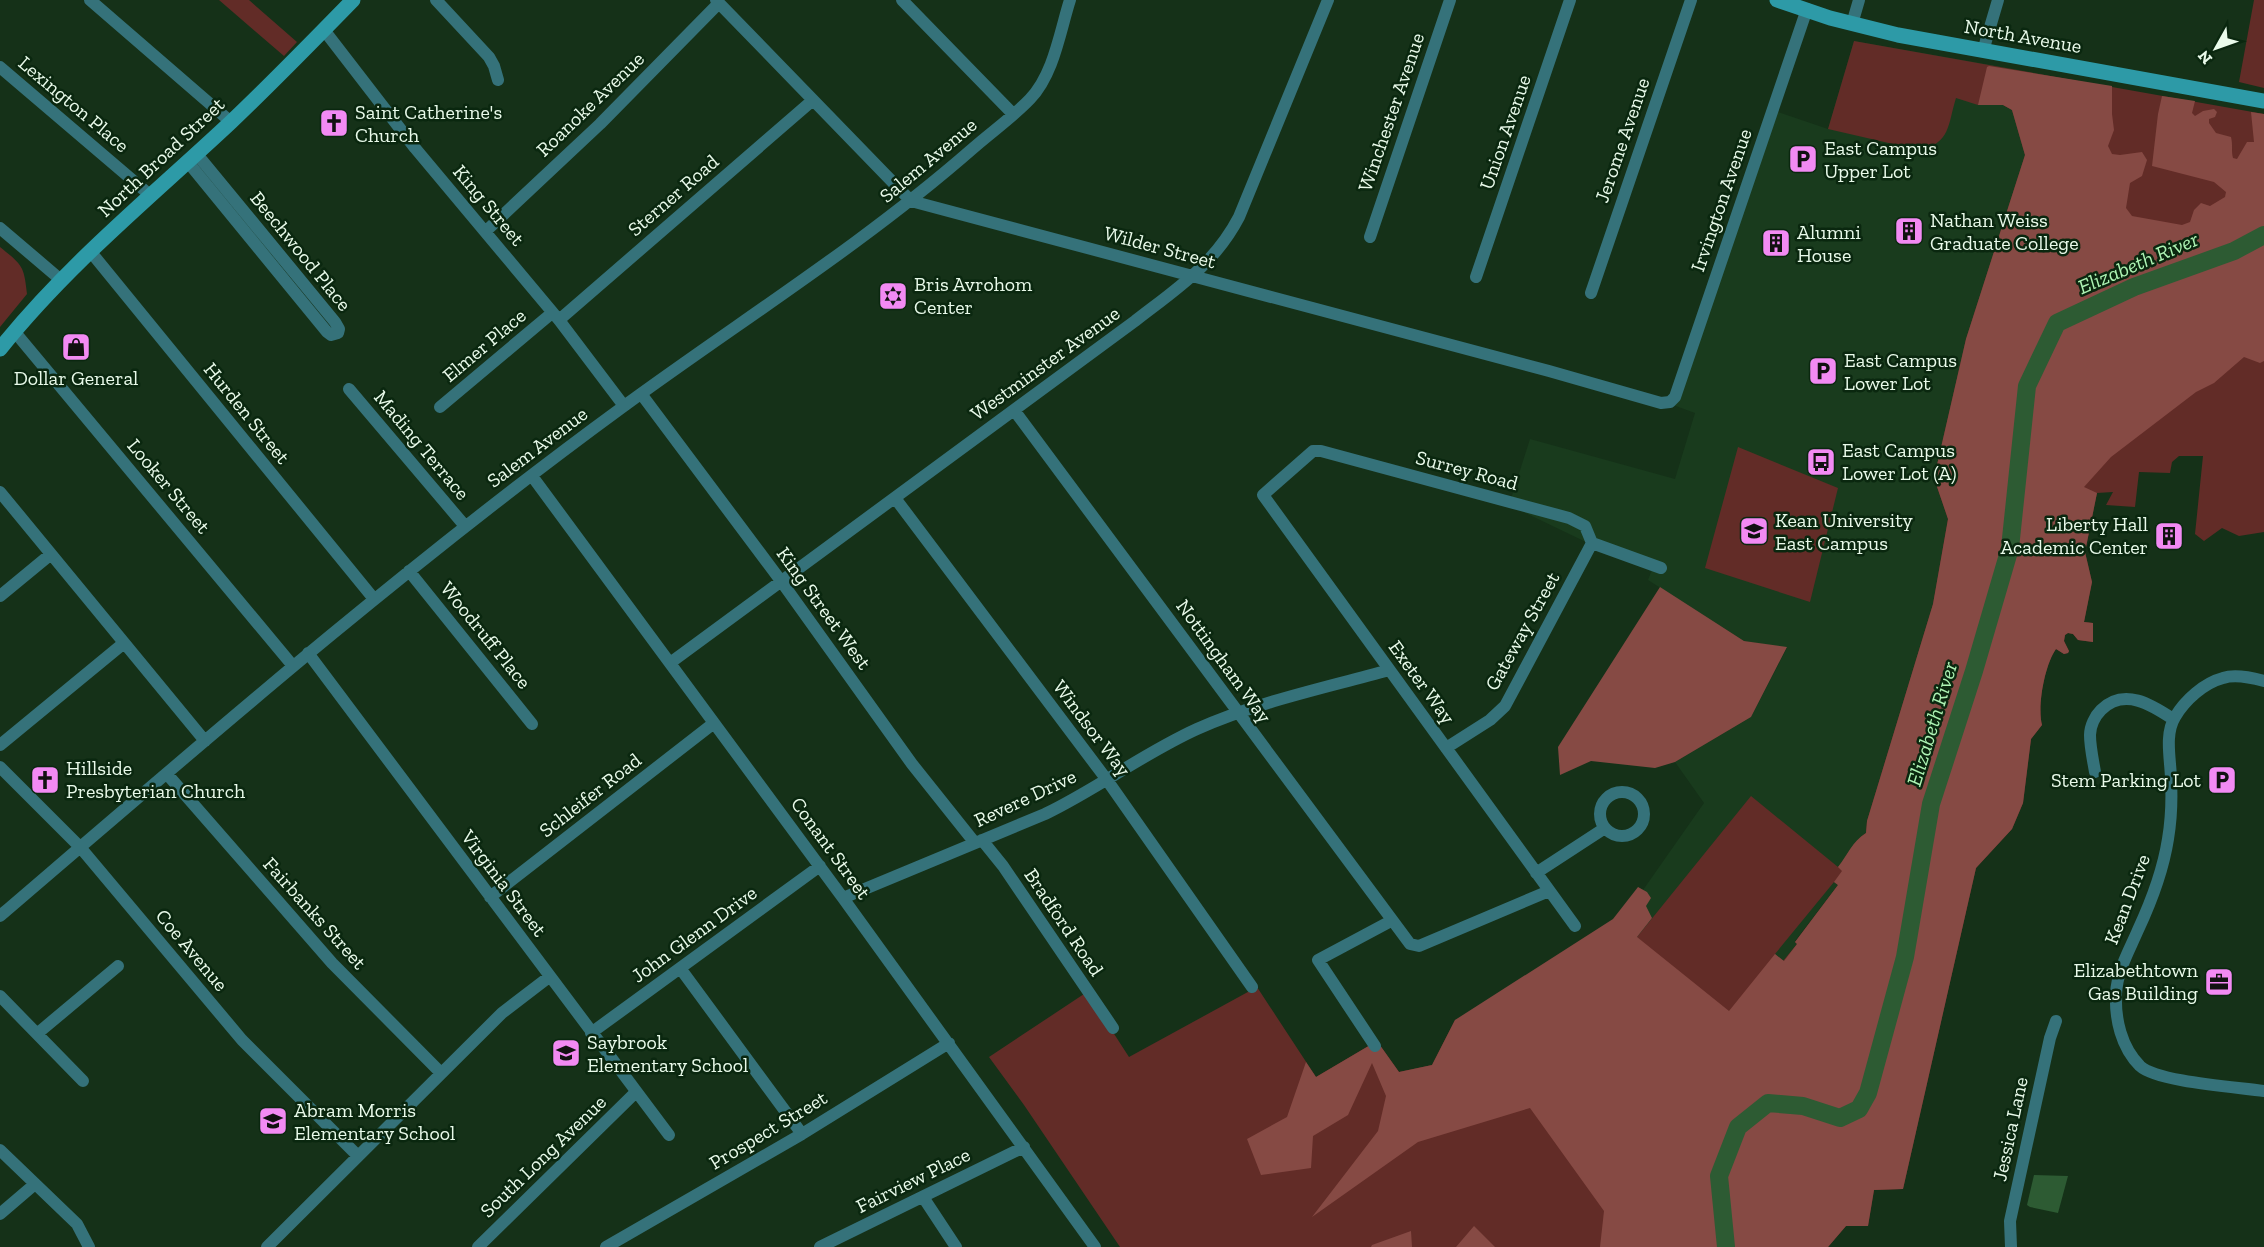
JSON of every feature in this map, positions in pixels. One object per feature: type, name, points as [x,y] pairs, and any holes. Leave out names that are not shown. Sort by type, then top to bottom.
[{"type":"main road","name":"North Broad Street","points":[[0,349],[14,331],[90,251],[231,122],[354,0]]},
{"type":"main road","name":"North Avenue","points":[[1778,0],[1852,24],[1898,35],[2264,101]]},
{"type":"street","points":[[90,0],[231,122]]},
{"type":"street","points":[[436,0],[489,57],[498,80]]},
{"type":"street","points":[[902,0],[1013,114]]},
{"type":"street","name":"Salem Avenue","points":[[0,916],[308,653],[465,526],[624,406],[834,259],[911,201],[1032,98],[1048,70],[1070,0]]},
{"type":"street","name":"Westminster Avenue","points":[[669,663],[1014,410],[1193,276],[1214,256],[1229,236],[1239,217],[1328,0]]},
{"type":"street","name":"Winchester Avenue","points":[[1370,237],[1450,0]]},
{"type":"street","name":"Union Avenue","points":[[1476,277],[1570,0]]},
{"type":"street","name":"Jerome Avenue","points":[[1591,293],[1691,0]]},
{"type":"street","points":[[1852,24],[1858,0]]},
{"type":"street","points":[[1983,51],[1998,0]]},
{"type":"street","points":[[718,2],[911,201]]},
{"type":"street","name":"Roanoke Avenue","points":[[486,231],[600,124],[718,2]]},
{"type":"street","name":"Irvington Avenue","points":[[1670,402],[1675,397],[1807,9]]},
{"type":"street","name":"King Street","points":[[324,30],[415,148],[486,231],[624,406]]},
{"type":"street","name":"Lexington Place","points":[[0,67],[150,195]]},
{"type":"street","name":"Sterner Road","points":[[555,317],[813,100]]},
{"type":"street","name":"Beechwood Place","points":[[192,157],[290,278],[327,332],[331,335],[338,333],[339,329],[335,322],[290,278]]},
{"type":"street","name":"Wilder Street","points":[[911,201],[1661,403],[1670,402]]},
{"type":"street","points":[[0,228],[61,280]]},
{"type":"street","name":"Hurden Street","points":[[90,251],[374,599]]},
{"type":"street","name":"Elmer Place","points":[[440,407],[555,317]]},
{"type":"street","name":"Looker Street","points":[[14,331],[293,666]]},
{"type":"street","name":"Mading Terrace","points":[[349,389],[465,526]]},
{"type":"street","name":"King Street West","points":[[642,395],[781,581],[912,764],[978,842]]},
{"type":"street","name":"Nottingham Way","points":[[1014,410],[1410,944],[1419,946],[1549,891]]},
{"type":"street","name":"Surrey Road","points":[[1263,495],[1313,451],[1321,451],[1569,518],[1585,525],[1593,543]]},
{"type":"street","name":"Conant Street","points":[[532,476],[820,866],[1095,1247]]},
{"type":"street","points":[[0,492],[205,741]]},
{"type":"street","name":"Exeter Way","points":[[1263,495],[1575,926]]},
{"type":"street","name":"Windsor Way","points":[[895,498],[1107,780],[1252,987]]},
{"type":"street","points":[[1593,543],[1661,568]]},
{"type":"street","name":"Gateway Street","points":[[1446,748],[1490,720],[1505,706],[1593,543]]},
{"type":"street","points":[[0,596],[51,554]]},
{"type":"street","name":"Woodruff Place","points":[[409,571],[532,724]]},
{"type":"street","points":[[0,746],[124,642]]},
{"type":"street","name":"Virginia Street","points":[[308,653],[669,1135]]},
{"type":"street","name":"Revere Drive","points":[[843,898],[1063,806],[1168,743],[1199,728],[1269,703],[1389,670]]},
{"type":"street","points":[[2095,772],[2090,733],[2095,718],[2106,706],[2120,699],[2138,700],[2173,719],[2195,694],[2225,677],[2264,681]]},
{"type":"street","name":"Kean Drive","points":[[2173,719],[2169,754],[2171,780],[2169,835],[2164,866],[2121,969],[2116,995],[2118,1021],[2131,1056],[2142,1068],[2159,1076],[2176,1080],[2264,1090]]},
{"type":"street","name":"Schleifer Road","points":[[490,897],[714,723]]},
{"type":"street","name":"Coe Avenue","points":[[0,767],[80,847],[242,1040],[358,1156]]},
{"type":"street","name":"Fairbanks Street","points":[[167,774],[332,963],[441,1073]]},
{"type":"street","points":[[1536,873],[1605,828]]},
{"type":"street","name":"Bradford Road","points":[[978,842],[1002,866],[1113,1028]]},
{"type":"street","name":"John Glenn Drive","points":[[591,1033],[820,866]]},
{"type":"street","points":[[1375,1046],[1318,960],[1391,921]]},
{"type":"street","points":[[38,1033],[118,966]]},
{"type":"street","points":[[680,968],[802,1134]]},
{"type":"street","points":[[267,1247],[502,1013],[549,977]]},
{"type":"street","points":[[0,996],[83,1081]]},
{"type":"street","name":"Jessica Lane","points":[[2011,1247],[2011,1214],[2050,1038],[2056,1021]]},
{"type":"street","name":"Prospect Street","points":[[606,1247],[802,1134],[949,1043]]},
{"type":"street","name":"South Long Avenue","points":[[479,1246],[636,1092]]},
{"type":"street","name":"Fairview Place","points":[[822,1247],[1024,1147]]},
{"type":"street","points":[[0,1150],[77,1224],[89,1247]]},
{"type":"street","points":[[0,1214],[35,1184]]},
{"type":"street","points":[[922,1197],[956,1247]]},
{"type":"shaded area","points":[[219,0],[249,0],[297,42],[284,56]]},
{"type":"shaded area","points":[[2254,0],[2264,0],[2264,88],[2239,82]]},
{"type":"shaded area","name":"Kean University East Campus","points":[[1854,41],[2048,75],[1934,478],[1948,519],[1933,604],[1867,821],[1866,833],[1838,885],[1795,941],[1797,944],[1784,961],[1775,954],[1637,937],[1638,887],[1643,890],[1704,803],[1675,762],[1751,717],[1787,648],[1744,641],[1648,580],[1653,567],[1588,543],[1509,505],[1530,439],[1675,479],[1695,413],[1673,405],[1778,112],[1828,129]]},
{"type":"shaded area","points":[[1854,41],[2264,114],[2264,532],[2239,536],[2222,528],[2204,541],[2195,534],[2203,456],[2179,456],[2172,462],[2170,473],[2139,472],[2135,507],[2106,505],[2113,492],[2097,493],[2085,552],[2092,582],[2084,622],[2093,623],[2093,642],[2078,640],[2073,634],[2068,633],[2064,641],[2068,653],[2064,654],[2056,649],[2052,656],[2045,675],[2041,697],[2042,725],[2031,739],[2023,803],[2012,829],[1976,868],[1903,1189],[1874,1190],[1868,1226],[1846,1226],[1828,1247],[1120,1247],[989,1057],[1087,992],[1129,1057],[1257,987],[1316,1077],[1377,1041],[1399,1072],[1432,1065],[1455,1020],[1637,937],[1751,796],[1838,867],[1857,840],[1866,833],[1867,821],[1933,604],[1948,519],[1934,478],[1966,339],[2025,155],[2012,110],[2003,105],[1978,105],[1956,98],[1943,138],[1919,150],[1828,129]],"holes":[[[1834,882],[1838,885],[1795,942],[1797,944],[1783,961],[1775,954]]]},
{"type":"shaded area","points":[[1989,66],[2112,86],[2114,130],[2108,146],[2112,154],[2142,152],[2147,160],[2142,176],[2130,183],[2126,208],[2132,216],[2182,225],[2190,222],[2194,210],[2201,203],[2210,206],[2225,197],[2226,192],[2214,182],[2152,166],[2162,96],[2195,101],[2192,113],[2195,116],[2203,111],[2214,109],[2217,112],[2215,117],[2209,119],[2209,123],[2216,133],[2231,137],[2233,158],[2237,159],[2247,142],[2254,142],[2251,112],[2264,114],[2264,361],[2260,363],[2244,357],[2214,383],[2196,392],[2111,457],[2084,487],[2097,493],[2085,552],[2092,582],[2084,622],[2093,623],[2093,642],[2078,640],[2073,634],[2068,633],[2064,641],[2068,653],[2064,654],[2056,649],[2052,656],[2045,675],[2041,697],[2042,725],[2031,739],[2023,803],[2012,829],[1976,868],[1903,1189],[1874,1190],[1868,1226],[1846,1226],[1828,1247],[1600,1247],[1604,1211],[1530,1108],[1418,1142],[1312,1217],[1378,1131],[1386,1096],[1372,1063],[1348,1115],[1313,1136],[1311,1168],[1261,1175],[1247,1139],[1287,1117],[1306,1062],[1316,1077],[1377,1041],[1399,1072],[1432,1065],[1455,1020],[1613,919],[1638,887],[1647,892],[1651,898],[1646,906],[1652,918],[1637,937],[1729,1011],[1775,954],[1784,961],[1797,944],[1795,942],[1838,885],[1834,882],[1842,871],[1838,867],[1854,844],[1866,833],[1867,821],[1933,604],[1948,519],[1934,478],[1966,339],[2025,155],[2012,110],[2003,105],[1978,105]]},
{"type":"shaded area","points":[[0,247],[21,266],[27,294],[0,327]]},
{"type":"shaded area","points":[[1738,447],[1838,488],[1810,602],[1705,568]]},
{"type":"shaded area","points":[[1660,587],[1744,641],[1787,647],[1751,717],[1675,762],[1655,768],[1591,761],[1560,775],[1558,747]]},
{"type":"shaded area","points":[[2034,1175],[2068,1176],[2058,1213],[2027,1205]]},
{"type":"shaded area","points":[[1474,1226],[1495,1247],[1456,1247]]},
{"type":"shaded area","points":[[1411,1231],[1412,1247],[1371,1247],[1372,1245]]},
{"type":"waterway","name":"Elizabeth River","points":[[1726,1247],[1719,1176],[1738,1127],[1768,1103],[1803,1106],[1840,1118],[1859,1109],[1868,1093],[1905,957],[1931,804],[1974,671],[2010,548],[2027,386],[2057,323],[2134,287],[2234,251],[2264,235]]},
{"type":"place","name":"Saint Catherine's Church","points":[[334,123]]},
{"type":"place","name":"East Campus Upper Lot","points":[[1803,159]]},
{"type":"place","name":"Nathan Weiss Graduate College","points":[[1909,231]]},
{"type":"place","name":"Alumni House","points":[[1776,243]]},
{"type":"place","name":"Bris Avrohom Center","points":[[893,296]]},
{"type":"place","name":"Dollar General","points":[[76,347]]},
{"type":"place","name":"East Campus Lower Lot","points":[[1823,371]]},
{"type":"place","name":"East Campus Lower Lot (A)","points":[[1821,462]]},
{"type":"place","name":"Kean University East Campus","points":[[1754,531]]},
{"type":"place","name":"Liberty Hall Academic Center","points":[[2169,536]]},
{"type":"place","name":"Hillside Presbyterian Church","points":[[45,780]]},
{"type":"place","name":"Stem Parking Lot","points":[[2222,780]]},
{"type":"place","name":"Elizabethtown Gas Building","points":[[2219,982]]},
{"type":"place","name":"Saybrook Elementary School","points":[[566,1053]]},
{"type":"place","name":"Abram Morris Elementary School","points":[[273,1121]]}]
